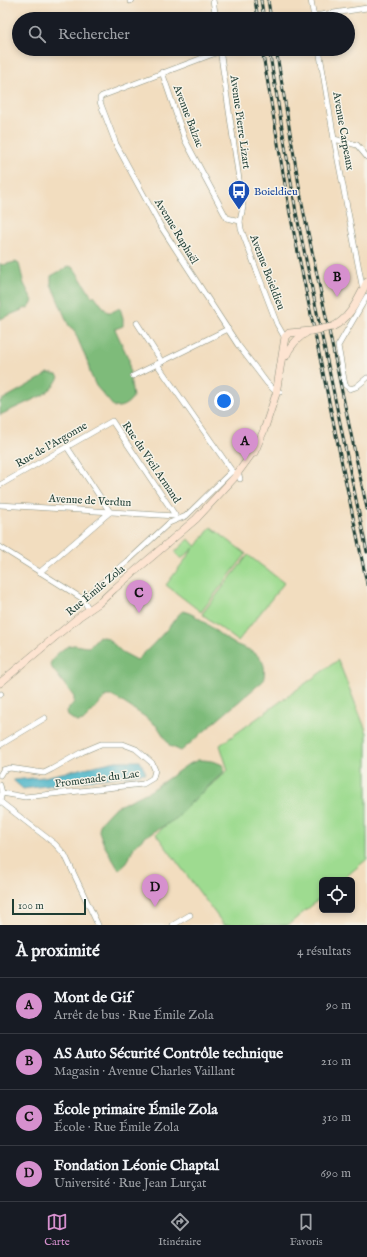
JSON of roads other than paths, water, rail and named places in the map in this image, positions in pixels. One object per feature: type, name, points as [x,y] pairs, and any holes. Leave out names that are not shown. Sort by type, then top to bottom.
[{"type":"main road","points":[[288,336],[332,327],[340,322],[348,315],[366,285]]},
{"type":"main road","points":[[288,336],[288,344],[295,342],[308,332]]},
{"type":"main road","points":[[288,336],[296,335],[295,342]]},
{"type":"main road","name":"Rue Émile Zola","points":[[0,683],[80,616],[103,600],[192,523],[222,496],[236,475],[251,463],[264,430],[275,412],[288,336]]},
{"type":"main road","name":"Rue Émile Zola","points":[[278,391],[287,354],[295,342]]},
{"type":"street","points":[[213,0],[215,12]]},
{"type":"street","points":[[311,0],[313,12]]},
{"type":"street","points":[[343,12],[367,8]]},
{"type":"street","points":[[162,72],[204,56]]},
{"type":"street","name":"Avenue Pierre Lizart","points":[[221,56],[243,207],[240,221]]},
{"type":"street","name":"Avenue Carpeaux","points":[[320,56],[334,139],[361,280],[366,285]]},
{"type":"street","name":"Avenue Raphaël","points":[[162,72],[102,96],[100,98],[100,102],[116,144],[160,225],[255,368],[267,383],[278,391]]},
{"type":"street","name":"Avenue Balzac","points":[[162,72],[185,140],[227,218],[240,221]]},
{"type":"street","points":[[334,139],[357,145],[367,157]]},
{"type":"street","name":"Avenue Boieldieu","points":[[240,221],[241,229],[280,329],[288,336]]},
{"type":"street","points":[[367,296],[338,346],[345,385],[350,389],[356,387],[367,378]]},
{"type":"street","points":[[83,599],[128,561],[176,517],[186,516],[236,475],[159,363],[137,323]]},
{"type":"street","points":[[133,376],[228,329]]},
{"type":"street","name":"Rue de l'Argonne","points":[[0,485],[112,421]]},
{"type":"street","name":"Rue du Vieil Armand","points":[[112,421],[176,517]]},
{"type":"street","points":[[40,572],[110,512],[67,447]]},
{"type":"street","name":"Avenue de Verdun","points":[[0,505],[176,517]]},
{"type":"street","points":[[0,548],[83,599],[89,610]]},
{"type":"street","points":[[0,745],[45,718]]},
{"type":"street","name":"Promenade du Lac","points":[[0,775],[3,770],[10,768],[44,772],[101,744],[123,744],[136,749],[152,763],[155,770],[152,778],[143,784],[25,797],[2,793]]},
{"type":"street","points":[[0,785],[2,793],[0,801],[55,844],[65,855],[98,925]]},
{"type":"street","points":[[173,925],[190,915]]},
{"type":"water","points":[[116,761],[140,761],[146,773],[23,789],[13,780],[44,777]]},
{"type":"railway","points":[[255,0],[257,12]]},
{"type":"railway","points":[[261,0],[263,12]]},
{"type":"railway","points":[[268,0],[270,12]]},
{"type":"railway","points":[[263,56],[290,214],[367,584]]},
{"type":"railway","points":[[270,56],[296,212],[367,552]]},
{"type":"railway","points":[[277,56],[303,209],[367,509]]},
{"type":"place","name":"Boieldieu","points":[[239,210]]},
{"type":"place","name":"AS Auto Sécurité Contrôle technique","points":[[337,297]]},
{"type":"place","name":"Mont de Gif","points":[[245,461]]},
{"type":"place","name":"École primaire Émile Zola","points":[[139,613]]},
{"type":"place","name":"Fondation Léonie Chaptal","points":[[155,907]]}]
